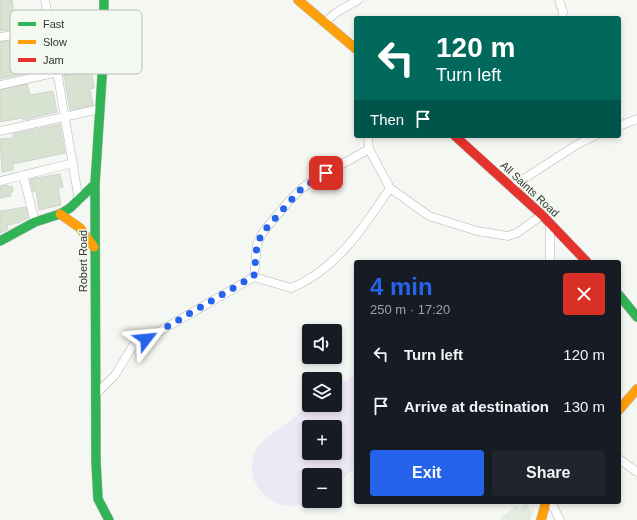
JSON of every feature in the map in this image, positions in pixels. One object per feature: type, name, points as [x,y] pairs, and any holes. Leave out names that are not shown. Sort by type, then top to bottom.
[{"type":"street","points":[[45,0],[47,10]]},
{"type":"street","name":"Robert Road","points":[[104,0],[104,10]]},
{"type":"street","points":[[298,0],[354,46]]},
{"type":"street","points":[[325,22],[337,12],[358,0]]},
{"type":"street","points":[[559,0],[563,12],[562,16]]},
{"type":"street","points":[[0,37],[10,35]]},
{"type":"street","points":[[0,85],[58,74],[79,201]]},
{"type":"street","name":"Robert Road","points":[[102,74],[95,184],[96,462],[98,499],[109,520]]},
{"type":"street","points":[[0,130],[100,109]]},
{"type":"street","points":[[621,125],[637,119]]},
{"type":"street","points":[[368,138],[370,149],[390,188],[429,216],[496,235],[508,236],[516,233],[542,215]]},
{"type":"street","name":"All Saints Road","points":[[457,138],[542,215],[585,260]]},
{"type":"street","points":[[511,187],[576,140]]},
{"type":"street","points":[[254,276],[257,244],[289,201],[312,181],[370,149]]},
{"type":"street","points":[[0,181],[73,163]]},
{"type":"street","points":[[23,175],[35,222]]},
{"type":"street","points":[[0,241],[35,222],[60,214],[79,201],[95,184]]},
{"type":"street","points":[[96,394],[115,375],[132,347],[254,276],[291,288],[309,281],[339,256],[366,223],[390,188]]},
{"type":"street","points":[[60,214],[79,226],[90,237],[96,250]]},
{"type":"street","points":[[550,224],[550,260]]},
{"type":"street","points":[[621,297],[637,317]]},
{"type":"street","points":[[621,408],[637,389]]},
{"type":"street","points":[[621,460],[637,472]]},
{"type":"street","points":[[541,520],[545,504]]},
{"type":"street","points":[[552,504],[560,520]]},
{"type":"shaded area","points":[[354,375],[354,470],[342,479],[342,468],[302,468],[302,504],[298,506],[286,506],[274,502],[257,486],[253,475],[252,463],[256,450],[265,439],[301,412],[342,412],[342,383]]},
{"type":"shaded area","points":[[524,504],[528,504],[531,512],[534,504],[530,520],[499,520],[516,505],[520,509]]},
{"type":"building","points":[[0,0],[12,0],[14,10],[10,10],[10,30],[0,31]]},
{"type":"building","points":[[10,40],[10,74],[23,74],[0,79],[0,42]]},
{"type":"building","points":[[73,74],[92,74],[94,88],[90,89],[93,105],[70,110],[64,76]]},
{"type":"building","points":[[27,84],[30,95],[53,91],[57,112],[23,120],[22,118],[0,122],[0,90]]},
{"type":"building","points":[[60,124],[65,153],[13,164],[13,170],[2,172],[0,139],[13,138],[13,134]]},
{"type":"building","points":[[60,174],[63,187],[58,188],[61,205],[39,210],[36,191],[33,192],[30,179]]},
{"type":"building","points":[[8,185],[8,187],[12,186],[13,192],[10,192],[11,196],[0,198],[0,186]]},
{"type":"building","points":[[26,207],[28,218],[18,223],[7,225],[8,229],[0,233],[0,211]]},
{"type":"traffic: fast","points":[[104,0],[104,10]]},
{"type":"traffic: fast","points":[[102,74],[95,184],[96,462],[98,499],[109,520]]},
{"type":"traffic: fast","points":[[0,241],[35,222],[60,214],[70,208],[95,184]]},
{"type":"traffic: fast","points":[[621,297],[637,317]]},
{"type":"traffic: slow","points":[[298,0],[354,47]]},
{"type":"traffic: slow","points":[[60,214],[80,228],[94,247]]},
{"type":"traffic: slow","points":[[621,408],[637,389]]},
{"type":"traffic: slow","points":[[541,520],[545,504]]},
{"type":"traffic: jam","points":[[457,138],[542,215],[585,260]]},
{"type":"route","points":[[146,339],[212,302],[254,276],[257,244],[263,232],[301,189],[326,173]]}]
